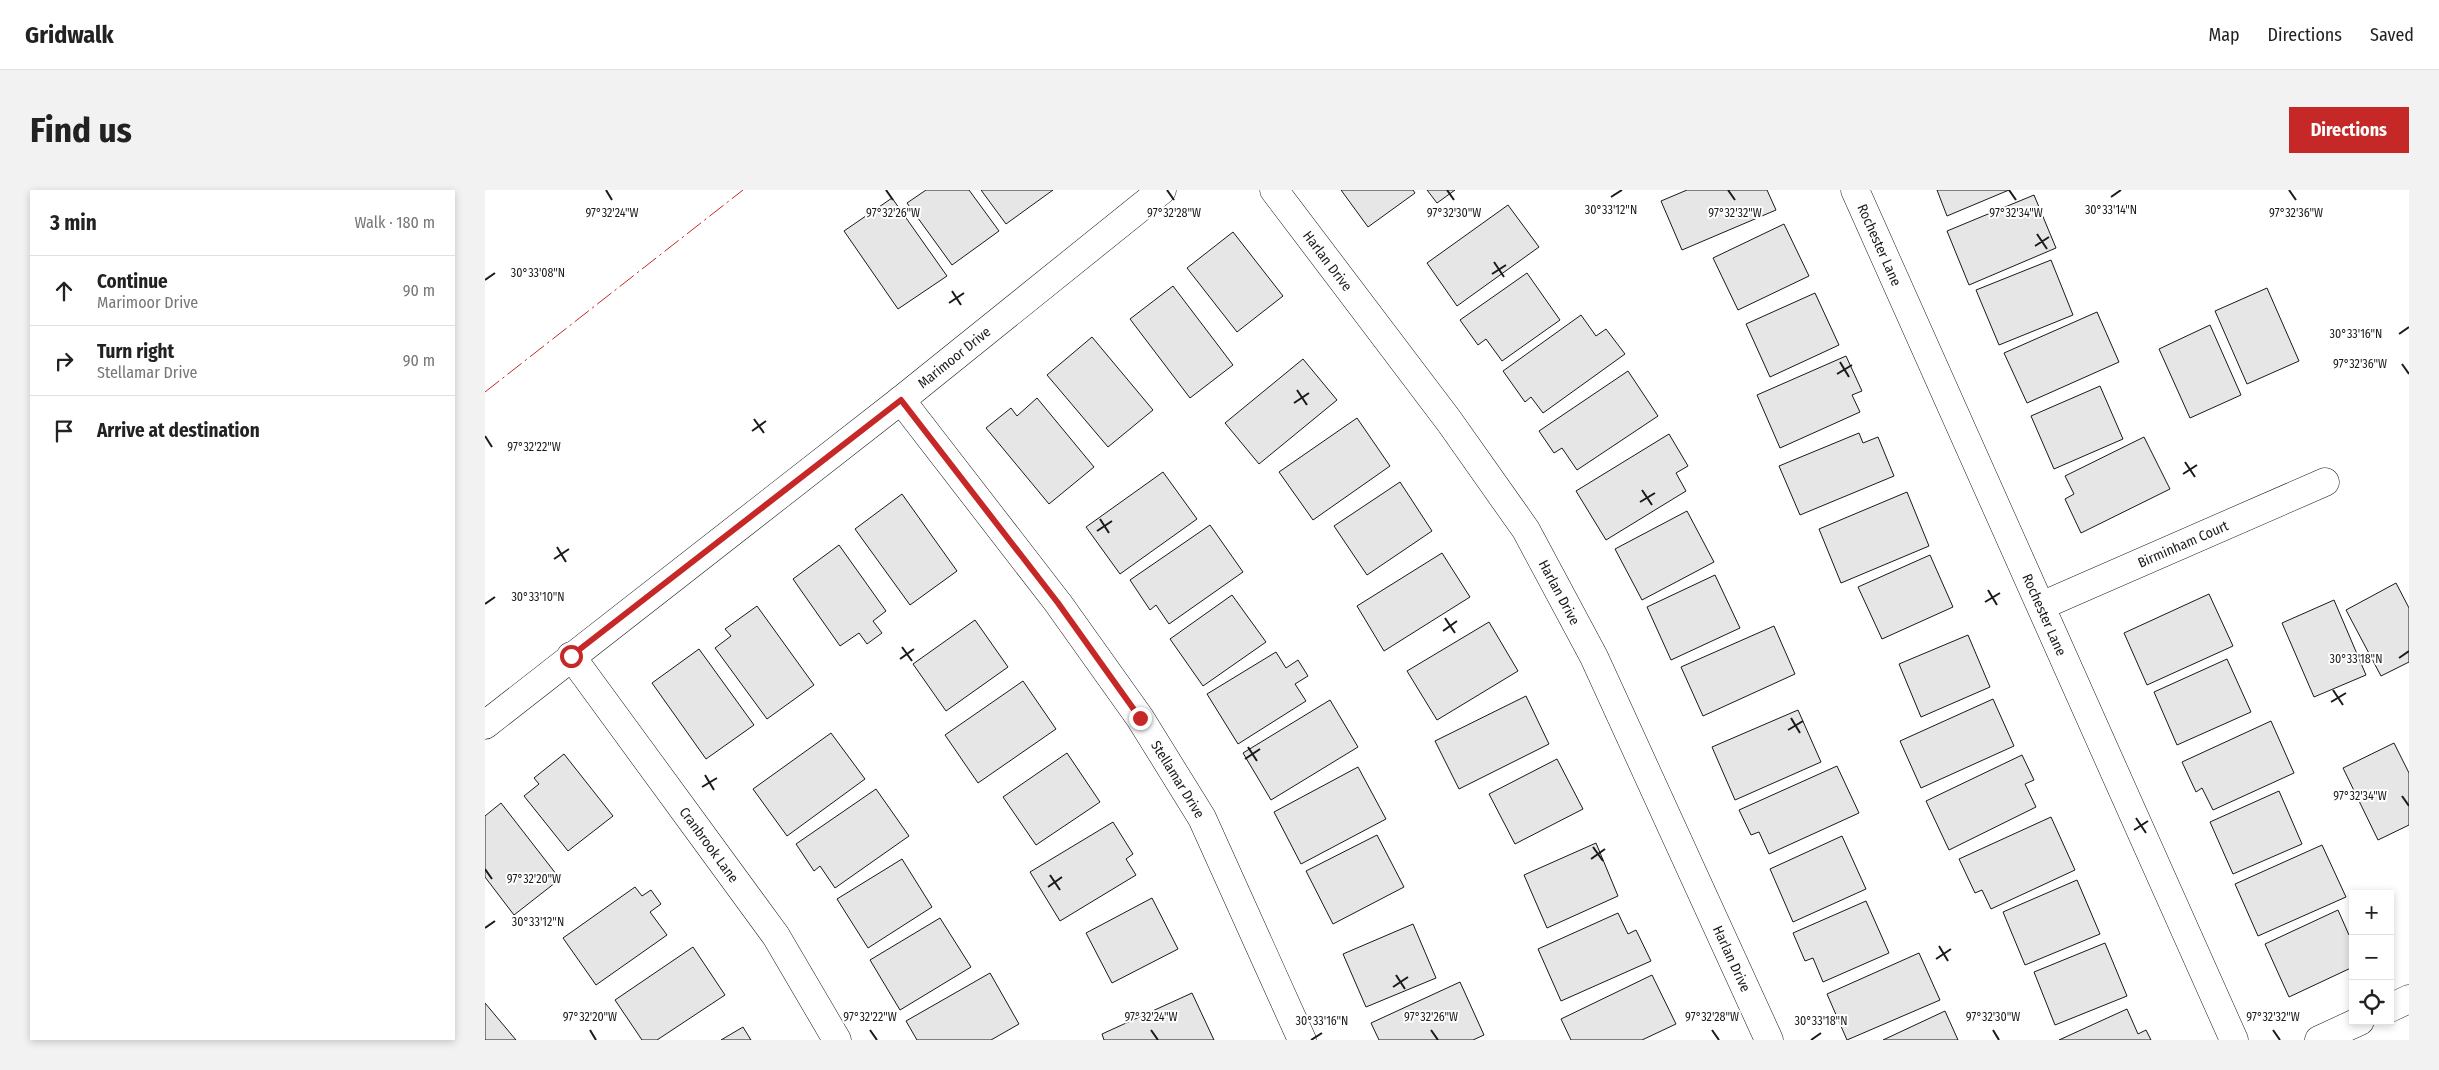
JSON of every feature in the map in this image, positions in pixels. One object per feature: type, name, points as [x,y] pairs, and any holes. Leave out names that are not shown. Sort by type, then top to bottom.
[{"type":"street","name":"Marimoor Drive","points":[[485,724],[901,400],[1162,190]]},
{"type":"street","name":"Harlan Drive","points":[[1274,190],[1449,420],[1526,530],[1594,657],[1769,1040]]},
{"type":"street","name":"Rochester Lane","points":[[1855,190],[2234,1040]]},
{"type":"street","name":"Stellamar Drive","points":[[901,400],[1058,603],[1145,726],[1202,818],[1302,1040]]},
{"type":"street","name":"Birminham Court","points":[[2041,606],[2325,482]]},
{"type":"street","name":"Cranbrook Lane","points":[[571,656],[776,936],[837,1040]]},
{"type":"street","points":[[2394,1006],[2409,999]]},
{"type":"street","points":[[2319,1040],[2351,1025]]},
{"type":"building","points":[[926,190],[969,190],[999,231],[952,265],[907,203]]},
{"type":"building","points":[[981,190],[1053,190],[1006,224]]},
{"type":"building","points":[[1341,190],[1413,190],[1415,193],[1368,227]]},
{"type":"building","points":[[1427,190],[1455,190],[1437,203]]},
{"type":"building","points":[[1687,190],[1767,190],[1776,210],[1682,250],[1661,201]]},
{"type":"building","points":[[1937,190],[2009,190],[1947,216]]},
{"type":"building","points":[[2034,195],[2056,248],[1969,285],[1947,231]]},
{"type":"building","points":[[892,198],[947,276],[898,309],[844,231]]},
{"type":"building","points":[[1508,205],[1539,247],[1457,306],[1427,263]]},
{"type":"building","points":[[1784,224],[1809,276],[1738,310],[1713,258]]},
{"type":"building","points":[[1233,232],[1283,296],[1237,332],[1187,268]]},
{"type":"building","points":[[2051,260],[2073,315],[1999,345],[1976,290]]},
{"type":"building","points":[[1527,273],[1560,320],[1502,361],[1486,339],[1478,345],[1460,320]]},
{"type":"building","points":[[1173,286],[1233,365],[1190,398],[1130,319]]},
{"type":"building","points":[[2267,288],[2299,361],[2247,384],[2215,311]]},
{"type":"building","points":[[1815,293],[1839,345],[1770,377],[1746,324]]},
{"type":"building","points":[[2097,312],[2119,362],[2027,403],[2004,353]]},
{"type":"building","points":[[1581,315],[1596,336],[1606,329],[1625,354],[1543,413],[1531,397],[1525,402],[1503,371]]},
{"type":"building","points":[[2210,325],[2241,395],[2190,418],[2159,349]]},
{"type":"building","points":[[1092,337],[1153,410],[1108,447],[1047,375]]},
{"type":"building","points":[[1846,356],[1862,391],[1852,395],[1860,412],[1780,448],[1757,395]]},
{"type":"building","points":[[1303,359],[1337,400],[1259,464],[1225,423]]},
{"type":"building","points":[[1628,371],[1658,416],[1577,470],[1562,448],[1554,453],[1539,431]]},
{"type":"building","points":[[2100,386],[2123,439],[2054,469],[2031,416]]},
{"type":"building","points":[[1037,398],[1094,467],[1049,504],[986,428],[1011,408],[1017,416]]},
{"type":"building","points":[[1357,418],[1390,466],[1313,520],[1279,472]]},
{"type":"building","points":[[1859,433],[1863,443],[1878,437],[1894,476],[1800,515],[1779,466]]},
{"type":"building","points":[[1669,434],[1688,466],[1676,473],[1686,491],[1606,540],[1576,491]]},
{"type":"building","points":[[2144,437],[2170,489],[2081,533],[2065,499],[2074,494],[2065,476]]},
{"type":"building","points":[[1163,472],[1197,519],[1120,574],[1086,527]]},
{"type":"building","points":[[1400,482],[1432,531],[1367,575],[1334,526]]},
{"type":"building","points":[[1907,492],[1929,546],[1841,583],[1819,529]]},
{"type":"building","points":[[902,494],[957,571],[910,605],[855,529]]},
{"type":"building","points":[[1687,511],[1714,562],[1642,600],[1615,549]]},
{"type":"building","points":[[1210,525],[1243,572],[1169,624],[1156,605],[1150,610],[1130,580]]},
{"type":"building","points":[[839,545],[886,611],[873,621],[882,633],[867,644],[859,633],[840,646],[793,579]]},
{"type":"building","points":[[1442,553],[1470,597],[1384,651],[1357,606]]},
{"type":"building","points":[[1930,555],[1953,607],[1882,639],[1858,587]]},
{"type":"building","points":[[1715,575],[1740,628],[1671,660],[1647,607]]},
{"type":"building","points":[[2396,583],[2409,608],[2409,662],[2381,676],[2346,610]]},
{"type":"building","points":[[2209,594],[2233,646],[2147,685],[2124,633]]},
{"type":"building","points":[[1232,595],[1266,642],[1203,686],[1170,639]]},
{"type":"building","points":[[2334,600],[2366,675],[2314,697],[2282,623]]},
{"type":"building","points":[[757,606],[814,685],[767,719],[715,648],[731,636],[725,629]]},
{"type":"building","points":[[975,620],[1008,667],[946,711],[913,664]]},
{"type":"building","points":[[1489,622],[1518,671],[1437,720],[1407,671]]},
{"type":"building","points":[[1774,626],[1795,674],[1703,716],[1681,667]]},
{"type":"building","points":[[1968,635],[1990,687],[1921,717],[1899,664]]},
{"type":"building","points":[[699,649],[754,725],[706,759],[652,683]]},
{"type":"building","points":[[1276,652],[1286,668],[1298,660],[1308,676],[1295,684],[1306,701],[1238,744],[1207,694]]},
{"type":"building","points":[[2227,659],[2251,712],[2177,745],[2154,692]]},
{"type":"building","points":[[1023,681],[1056,729],[978,783],[945,735]]},
{"type":"building","points":[[1526,696],[1549,744],[1459,789],[1435,741]]},
{"type":"building","points":[[1993,699],[2014,746],[1921,788],[1900,741]]},
{"type":"building","points":[[1330,700],[1358,747],[1271,800],[1243,753]]},
{"type":"building","points":[[1798,710],[1821,762],[1735,800],[1712,747]]},
{"type":"building","points":[[2271,721],[2294,773],[2213,810],[2202,788],[2196,792],[2182,762]]},
{"type":"building","points":[[831,733],[865,779],[787,836],[753,789]]},
{"type":"building","points":[[2394,743],[2409,773],[2409,825],[2378,840],[2343,768]]},
{"type":"building","points":[[1067,753],[1100,802],[1036,845],[1003,797]]},
{"type":"building","points":[[564,754],[613,816],[568,851],[524,796],[539,784],[534,778]]},
{"type":"building","points":[[2022,755],[2034,780],[2025,784],[2036,807],[1949,850],[1926,801]]},
{"type":"building","points":[[1557,759],[1583,809],[1515,844],[1489,794]]},
{"type":"building","points":[[1837,766],[1859,813],[1769,854],[1759,832],[1751,835],[1739,810]]},
{"type":"building","points":[[1358,767],[1386,819],[1301,864],[1274,812]]},
{"type":"building","points":[[876,789],[909,836],[835,888],[820,866],[814,871],[796,844]]},
{"type":"building","points":[[2279,791],[2302,844],[2233,874],[2210,822]]},
{"type":"building","points":[[501,803],[560,879],[514,915],[485,877],[485,816]]},
{"type":"building","points":[[2051,817],[2075,870],[1991,909],[1982,890],[1975,893],[1959,859]]},
{"type":"building","points":[[1113,822],[1133,854],[1126,859],[1136,875],[1060,921],[1030,872]]},
{"type":"building","points":[[1377,835],[1404,887],[1333,924],[1306,871]]},
{"type":"building","points":[[1842,836],[1866,889],[1793,922],[1770,869]]},
{"type":"building","points":[[1596,843],[1618,896],[1547,928],[1524,875]]},
{"type":"building","points":[[2322,845],[2346,897],[2258,936],[2235,884]]},
{"type":"building","points":[[902,859],[932,907],[868,948],[837,899]]},
{"type":"building","points":[[2077,880],[2100,934],[2025,965],[2003,912]]},
{"type":"building","points":[[635,887],[642,896],[651,890],[661,904],[650,912],[667,935],[596,985],[563,938]]},
{"type":"building","points":[[1152,898],[1178,949],[1112,983],[1086,933]]},
{"type":"building","points":[[1866,901],[1889,953],[1823,982],[1813,958],[1805,961],[1793,933]]},
{"type":"building","points":[[2338,910],[2349,935],[2349,969],[2289,997],[2265,944]]},
{"type":"building","points":[[1618,913],[1628,934],[1636,930],[1651,961],[1561,1001],[1538,949]]},
{"type":"building","points":[[940,918],[971,967],[900,1010],[870,960]]},
{"type":"building","points":[[1413,924],[1436,978],[1366,1007],[1343,954]]},
{"type":"building","points":[[2105,943],[2127,996],[2055,1025],[2034,972]]},
{"type":"building","points":[[693,947],[725,995],[657,1040],[642,1040],[615,1000]]},
{"type":"building","points":[[1919,953],[1940,1000],[1847,1040],[1827,994]]},
{"type":"building","points":[[990,973],[1019,1024],[991,1040],[917,1040],[906,1021]]},
{"type":"building","points":[[1652,975],[1676,1024],[1642,1040],[1571,1040],[1561,1019]]},
{"type":"building","points":[[1460,982],[1484,1035],[1473,1040],[1379,1040],[1371,1023]]},
{"type":"building","points":[[1192,993],[1214,1040],[1104,1040],[1102,1034]]},
{"type":"building","points":[[485,1003],[516,1040],[485,1040]]},
{"type":"building","points":[[2127,1009],[2138,1034],[2146,1030],[2151,1040],[2059,1040]]},
{"type":"building","points":[[1945,1011],[1958,1040],[1883,1040]]},
{"type":"building","points":[[743,1027],[751,1040],[721,1040]]},
{"type":"power","points":[[485,392],[743,190]]},
{"type":"route","points":[[571,656],[901,400],[1058,603],[1140,718]]}]
